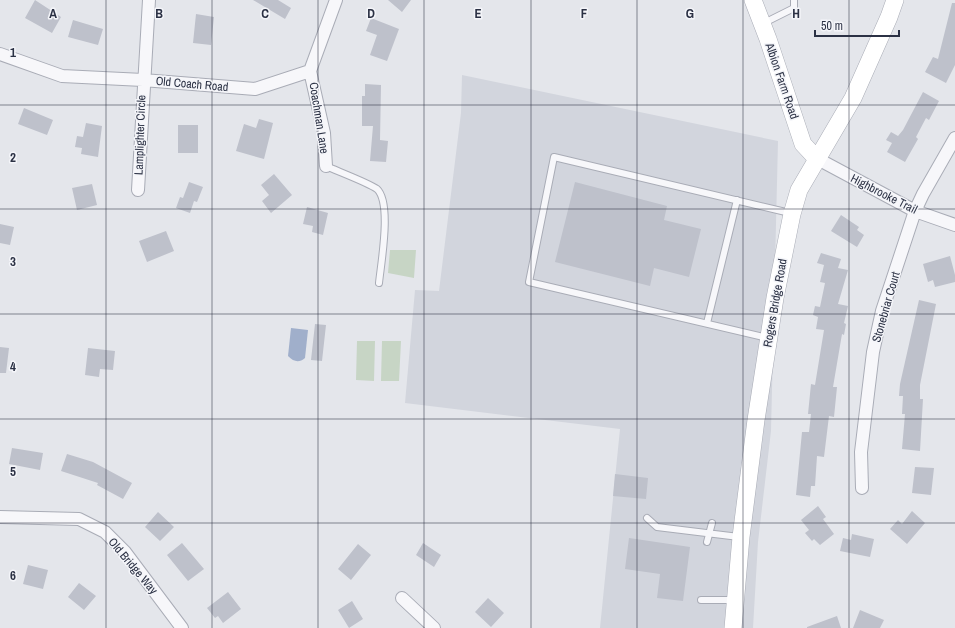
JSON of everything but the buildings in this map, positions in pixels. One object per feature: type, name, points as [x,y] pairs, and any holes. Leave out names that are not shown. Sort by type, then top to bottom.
[{"type":"street","name":"Lamplighter Circle","points":[[138,190],[143,80],[149,0]]},
{"type":"street","points":[[310,71],[336,0]]},
{"type":"street","name":"Albion Farm Road","points":[[753,0],[803,144],[816,158]]},
{"type":"street","name":"Rogers Bridge Road","points":[[733,628],[734,600],[741,537],[768,338],[792,214],[799,190],[816,158],[853,98],[895,0]]},
{"type":"street","name":"Old Coach Road","points":[[0,54],[62,76],[143,80],[255,89],[310,71]]},
{"type":"street","name":"Coachman Lane","points":[[310,71],[324,133],[326,166]]},
{"type":"street","name":"Stonebriar Court","points":[[862,488],[861,452],[873,352],[882,311],[923,194],[955,138]]},
{"type":"street","name":"Highbrooke Trail","points":[[816,158],[916,211],[955,225]]},
{"type":"street","name":"Old Bridge Way","points":[[0,517],[79,519],[105,532],[125,552],[182,628]]},
{"type":"street","points":[[402,598],[434,628]]},
{"type":"lane","points":[[762,24],[794,8],[794,0]]},
{"type":"lane","points":[[768,338],[529,282],[554,156],[792,214]]},
{"type":"lane","points":[[326,166],[376,189],[382,196],[385,224],[379,283]]},
{"type":"lane","points":[[707,323],[737,200]]},
{"type":"lane","points":[[647,518],[657,527],[710,532],[741,537]]},
{"type":"lane","points":[[707,542],[712,524]]},
{"type":"lane","points":[[701,600],[734,600]]},
{"type":"shaded area","points":[[462,75],[778,141],[771,431],[758,542],[753,628],[600,628],[620,429],[405,403],[415,290],[439,291],[461,113]]},
{"type":"green space","points":[[390,250],[416,250],[414,278],[388,273]]},
{"type":"green space","points":[[357,341],[375,341],[374,381],[356,380]]},
{"type":"green space","points":[[382,341],[401,341],[399,381],[381,381]]},
{"type":"water","points":[[291,328],[308,330],[305,358],[301,361],[294,361],[288,356]]}]
